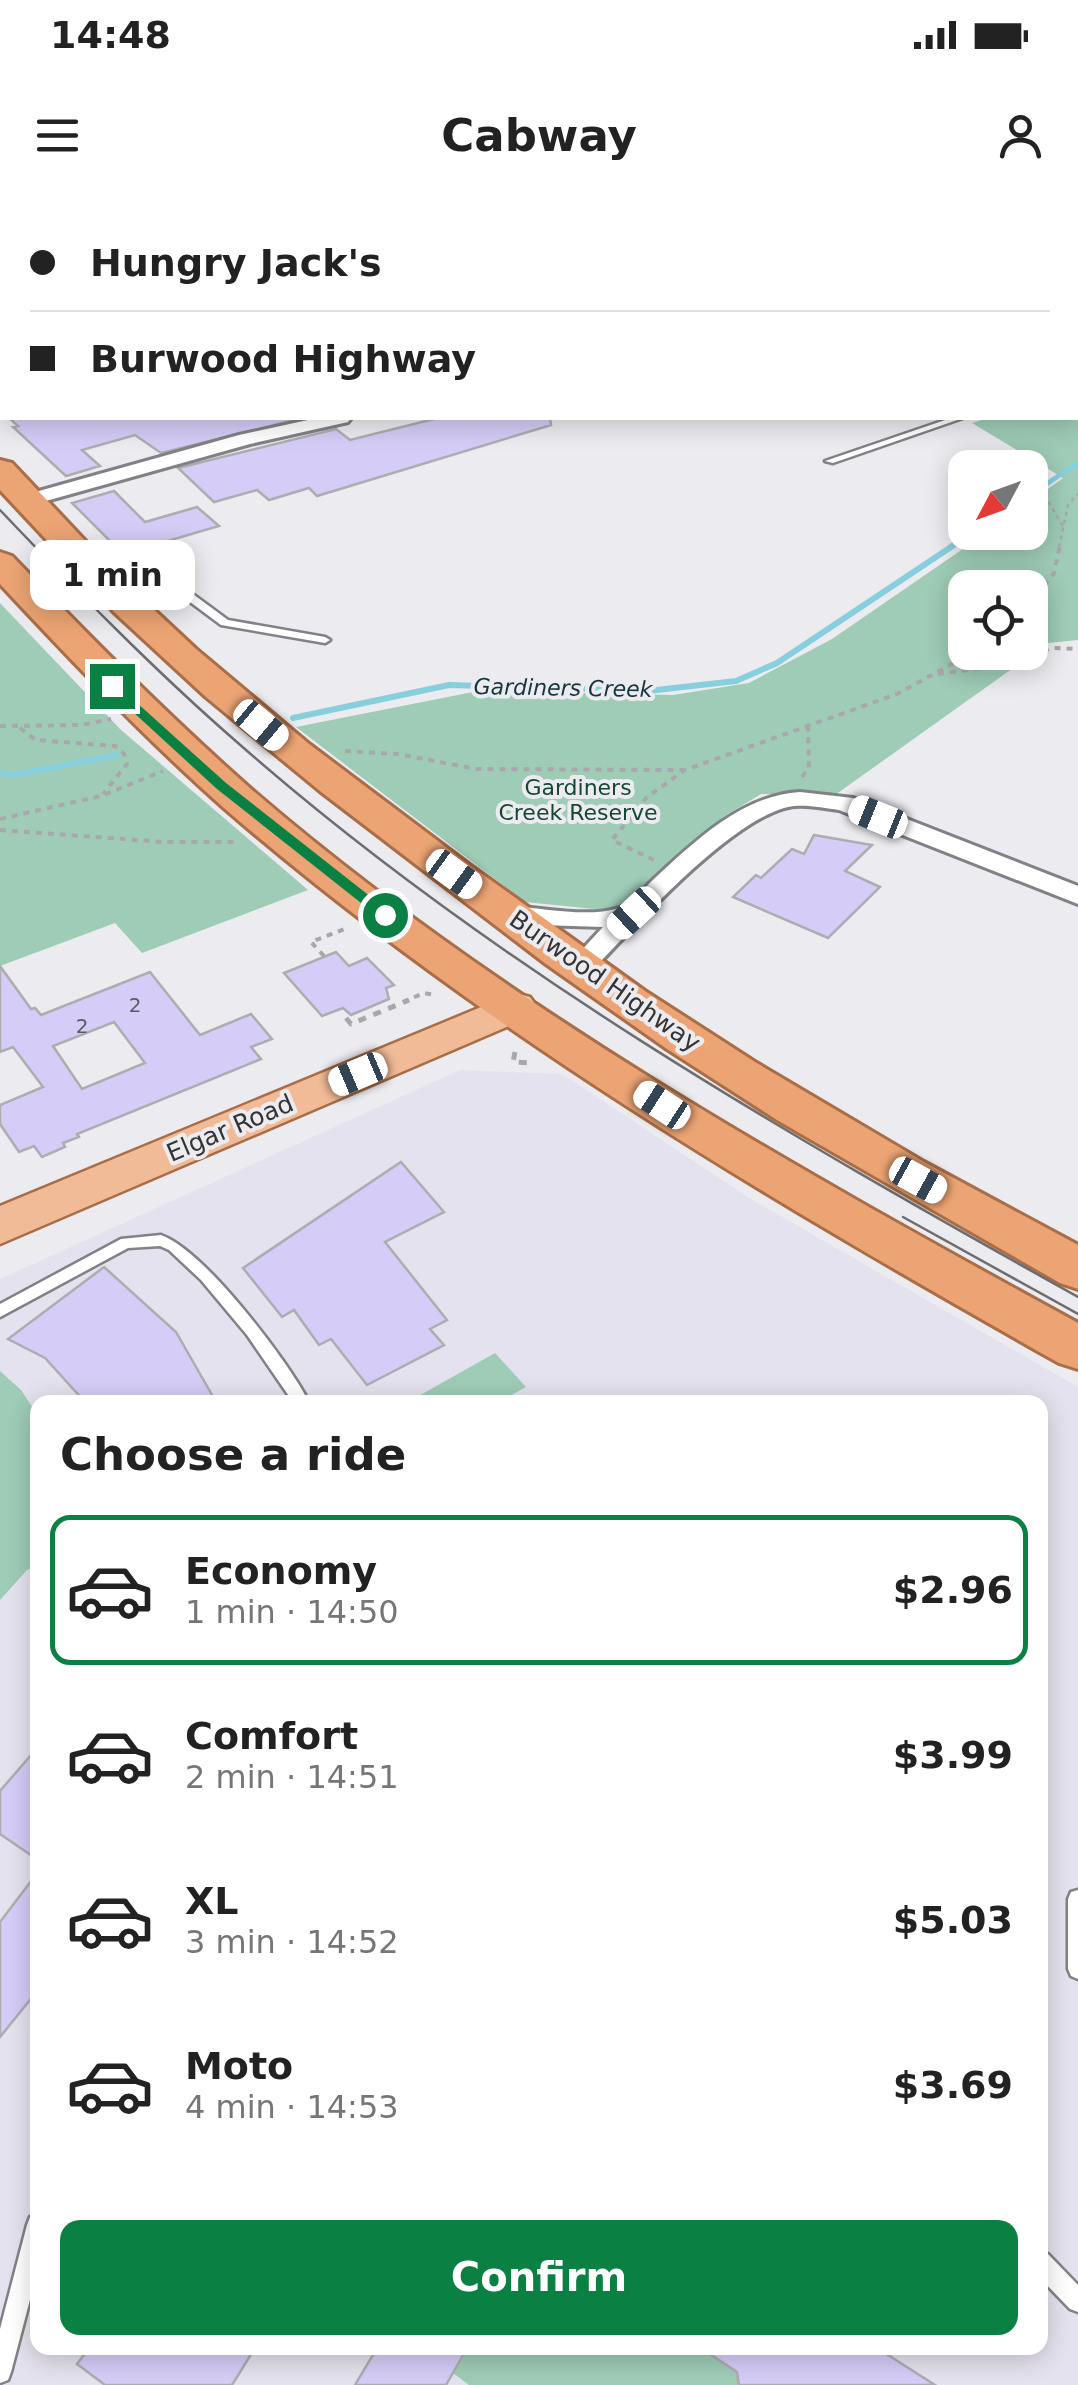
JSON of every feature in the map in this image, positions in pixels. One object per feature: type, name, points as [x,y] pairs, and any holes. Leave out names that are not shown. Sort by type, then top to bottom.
[{"type":"highway","name":"Burwood Highway","points":[[0,470],[101,579],[273,735],[580,966],[758,1084],[1078,1270]]},
{"type":"highway","points":[[8,572],[112,686],[221,786],[359,896],[451,984],[515,1008],[754,1164],[1078,1348]]},
{"type":"highway","points":[[515,1008],[580,966]]},
{"type":"main road","points":[[415,1050],[454,1012],[451,984]]},
{"type":"main road","name":"Elgar Road","points":[[4,1217],[515,1008]]},
{"type":"street","points":[[28,500],[333,420]]},
{"type":"street","points":[[580,966],[634,913],[740,821],[777,802],[844,803],[1078,896]]},
{"type":"street","points":[[510,914],[606,919],[634,913]]},
{"type":"lane","points":[[830,461],[952,420]]},
{"type":"lane","points":[[8,572],[61,584],[101,579],[164,583],[225,622],[325,640]]},
{"type":"lane","points":[[0,1311],[126,1243],[161,1240],[174,1246],[206,1276],[296,1395]]},
{"type":"lane","points":[[1078,1900],[1078,1969]]},
{"type":"lane","points":[[0,2372],[30,2256]]},
{"type":"lane","points":[[1048,2270],[1078,2301]]},
{"type":"path","points":[[1048,581],[1054,573],[1068,505],[1078,494]]},
{"type":"path","points":[[1048,496],[1051,514],[1064,528]]},
{"type":"path","points":[[935,674],[968,672],[1020,660],[1054,645],[1078,649]]},
{"type":"path","points":[[657,861],[612,840],[647,798],[685,770],[897,694],[948,667]]},
{"type":"path","points":[[0,726],[20,728],[114,718]]},
{"type":"path","points":[[20,728],[36,740],[116,746],[127,764],[100,796]]},
{"type":"path","points":[[331,748],[398,754],[476,769],[685,770]]},
{"type":"path","points":[[0,819],[100,796],[170,768]]},
{"type":"path","points":[[0,830],[163,842],[240,842]]},
{"type":"path","points":[[324,956],[311,942],[359,923]]},
{"type":"path","points":[[346,1018],[350,1024],[451,984]]},
{"type":"shaded area","points":[[460,1070],[562,1074],[751,1199],[1078,1387],[1078,2385],[0,2385],[0,1279]]},
{"type":"green space","name":"Gardiners Creek Reserve","points":[[1078,420],[1078,640],[1048,643],[1048,570],[948,570],[948,670],[1010,670],[835,795],[761,794],[723,817],[614,911],[525,902],[296,727],[478,691],[673,695],[749,683],[832,639],[961,550],[1048,550],[1048,489],[1063,478],[1048,469],[1048,450],[1017,450],[972,423]]},
{"type":"green space","points":[[0,603],[120,729],[308,890],[142,953],[115,923],[0,966]]},
{"type":"green space","points":[[495,1353],[526,1387],[512,1395],[420,1395]]},
{"type":"green space","points":[[0,1371],[30,1404],[30,1569],[0,1600]]},
{"type":"green space","points":[[463,2355],[712,2355],[737,2372],[739,2385],[469,2385],[453,2373]]},
{"type":"building","points":[[11,420],[294,420],[161,453],[135,435],[82,450],[100,466],[66,476],[13,427],[18,426]]},
{"type":"building","points":[[430,420],[550,420],[551,425],[317,496],[309,488],[269,500],[257,490],[214,502],[178,468],[336,429],[350,440]]},
{"type":"building","points":[[114,491],[145,522],[197,507],[219,526],[123,554],[72,503]]},
{"type":"building","points":[[814,835],[872,845],[845,871],[880,887],[828,938],[733,897],[792,849],[804,854]]},
{"type":"building","points":[[336,952],[349,966],[367,958],[394,985],[386,988],[389,999],[351,1015],[343,1008],[322,1016],[284,973]]},
{"type":"building","points":[[0,966],[31,1009],[41,1015],[150,972],[200,1035],[251,1014],[272,1039],[251,1047],[261,1059],[77,1134],[79,1137],[63,1143],[65,1147],[42,1157],[34,1146],[19,1152],[0,1124],[0,1105],[43,1087],[13,1047],[0,1052]],"holes":[[[114,1022],[145,1063],[82,1089],[53,1046]]]},
{"type":"building","points":[[401,1162],[444,1212],[385,1242],[447,1320],[430,1329],[444,1345],[367,1385],[331,1339],[319,1345],[294,1310],[282,1317],[243,1268]]},
{"type":"building","points":[[104,1267],[176,1332],[212,1395],[79,1395],[45,1358],[8,1339]]},
{"type":"building","points":[[30,1756],[30,1855],[0,1834],[0,1791]]},
{"type":"building","points":[[30,1883],[30,2000],[0,2037],[0,1922]]},
{"type":"building","points":[[84,2355],[251,2355],[232,2385],[105,2385],[77,2364]]},
{"type":"building","points":[[373,2355],[463,2355],[446,2385],[355,2385]]},
{"type":"building","points":[[712,2355],[888,2355],[935,2385],[739,2385],[737,2372]]},
{"type":"waterway","name":"Gardiners Creek","points":[[1048,483],[1078,463]]},
{"type":"waterway","name":"Gardiners Creek","points":[[293,718],[449,685],[648,691],[736,681],[777,663],[948,549]]},
{"type":"waterway","name":"Gardiners Creek","points":[[0,773],[14,775],[117,755]]},
{"type":"tram line","points":[[0,510],[116,630],[238,743],[334,824],[434,900],[538,973],[750,1109],[1078,1297]]},
{"type":"tram line","points":[[903,1217],[1078,1314]]},
{"type":"route","points":[[112,686],[221,786],[385,915]]}]
